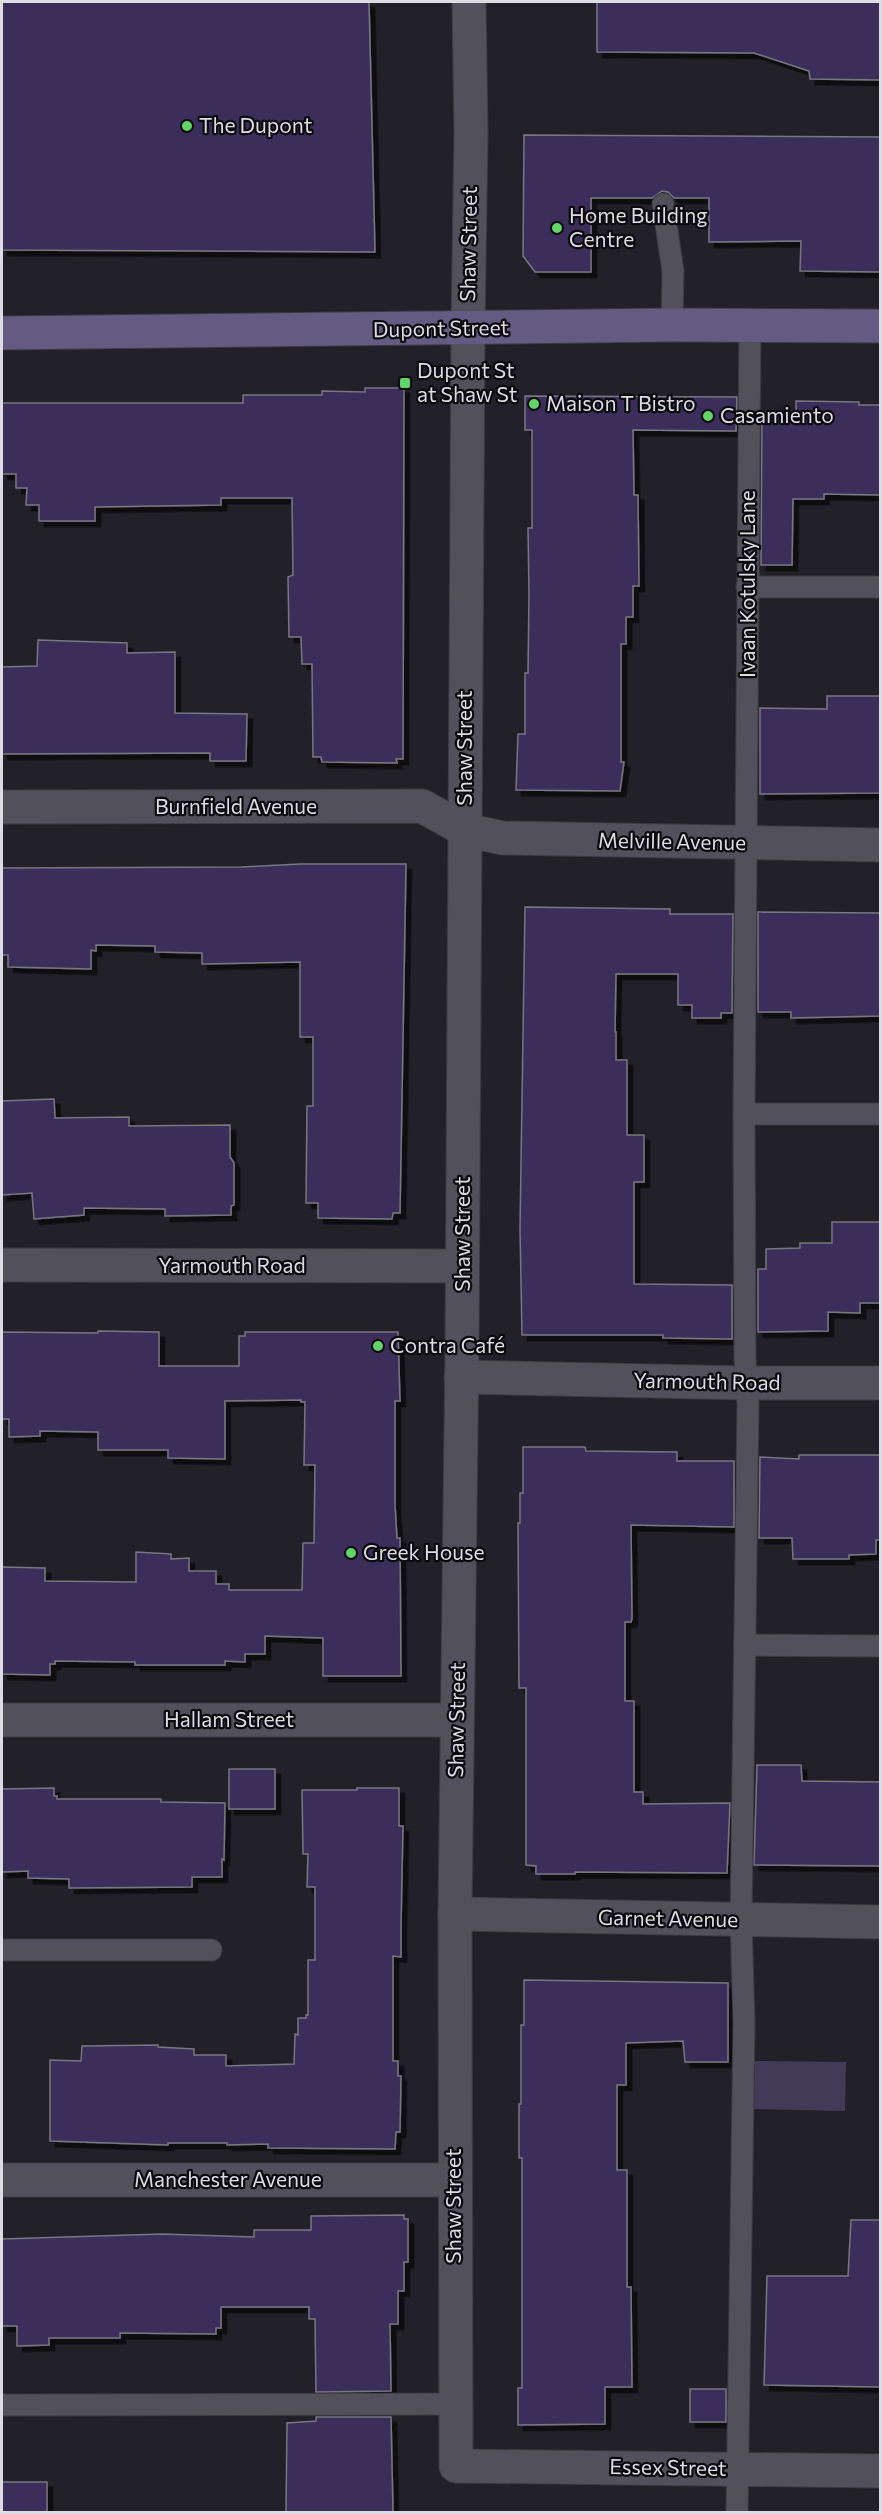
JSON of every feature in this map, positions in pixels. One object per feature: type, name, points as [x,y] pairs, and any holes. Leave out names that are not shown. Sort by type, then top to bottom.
[{"type":"main road","name":"Dupont Street","points":[[2,333],[750,324],[880,326]]},
{"type":"street","name":"Shaw Street","points":[[456,2466],[455,1914],[471,133],[469,2]]},
{"type":"street","name":"Burnfield Avenue","points":[[2,807],[422,806],[465,830]]},
{"type":"street","name":"Melville Avenue","points":[[465,830],[503,838],[880,845]]},
{"type":"street","name":"Yarmouth Road","points":[[2,1264],[462,1266]]},
{"type":"street","name":"Yarmouth Road","points":[[461,1377],[746,1383],[880,1383]]},
{"type":"street","name":"Hallam Street","points":[[2,1720],[457,1720]]},
{"type":"street","name":"Garnet Avenue","points":[[455,1914],[880,1922]]},
{"type":"street","name":"Manchester Avenue","points":[[2,2180],[454,2180]]},
{"type":"street","name":"Essex Street","points":[[456,2466],[880,2471]]},
{"type":"lane","points":[[663,204],[673,271],[672,325]]},
{"type":"lane","name":"Ivaan Kotulsky Lane","points":[[737,2512],[744,2022],[741,1920],[745,1645],[744,1114],[750,324]]},
{"type":"lane","points":[[747,587],[880,587]]},
{"type":"lane","points":[[744,1114],[880,1114]]},
{"type":"lane","points":[[745,1645],[880,1646]]},
{"type":"lane","points":[[2,1950],[211,1950]]},
{"type":"lane","points":[[2,2405],[455,2404]]},
{"type":"shaded area","points":[[755,2061],[846,2062],[845,2111],[754,2109]]},
{"type":"building","name":"The Dupont","points":[[2,2],[369,2],[375,252],[2,250]]},
{"type":"building","points":[[597,2],[880,2],[880,80],[810,79],[809,71],[754,53],[597,52]]},
{"type":"building","points":[[524,135],[880,137],[880,272],[800,271],[801,241],[709,242],[709,198],[674,198],[668,192],[662,191],[652,198],[591,198],[591,272],[535,272],[523,256]]},
{"type":"building","points":[[365,388],[404,388],[403,759],[396,759],[397,763],[322,762],[321,757],[313,757],[312,664],[302,664],[301,637],[289,637],[288,577],[293,575],[292,498],[221,498],[221,505],[95,507],[95,521],[39,521],[39,505],[26,505],[27,488],[16,488],[16,474],[2,474],[2,403],[243,403],[243,395],[322,395],[322,391],[365,392]]},
{"type":"building","points":[[525,396],[737,397],[736,431],[633,430],[634,495],[638,495],[639,586],[633,586],[633,617],[626,617],[626,644],[621,644],[621,762],[624,762],[620,791],[516,790],[518,734],[525,734],[525,673],[528,673],[528,528],[532,528],[532,430],[525,430]]},
{"type":"building","points":[[796,401],[859,402],[859,405],[880,405],[880,495],[824,494],[824,499],[793,499],[792,565],[761,565],[762,412],[796,413]]},
{"type":"building","points":[[38,640],[127,643],[127,653],[175,652],[175,713],[247,714],[246,761],[210,761],[210,753],[2,754],[2,667],[37,666]]},
{"type":"building","points":[[827,696],[880,696],[880,793],[760,794],[760,708],[827,709]]},
{"type":"building","points":[[300,864],[406,864],[400,1213],[393,1213],[392,1219],[318,1218],[318,1203],[306,1203],[307,1106],[313,1106],[313,1037],[300,1037],[300,962],[202,964],[202,953],[155,952],[155,946],[96,945],[96,951],[91,950],[91,969],[8,967],[8,955],[2,955],[2,868],[242,867]]},
{"type":"building","points":[[525,907],[670,909],[670,914],[733,914],[732,1013],[721,1013],[721,1018],[692,1018],[692,1005],[678,1005],[678,974],[616,974],[615,1032],[616,1060],[627,1060],[627,1135],[644,1135],[644,1182],[634,1182],[634,1284],[732,1285],[732,1339],[663,1338],[663,1335],[522,1335],[520,1229]]},
{"type":"building","points":[[758,912],[880,913],[880,1016],[791,1018],[791,1012],[758,1012]]},
{"type":"building","points":[[54,1099],[55,1118],[129,1117],[129,1126],[230,1125],[230,1157],[234,1163],[234,1205],[231,1206],[231,1215],[165,1216],[165,1209],[84,1208],[84,1215],[34,1219],[32,1193],[2,1195],[2,1101]]},
{"type":"building","points":[[832,1222],[880,1222],[880,1303],[860,1303],[860,1313],[828,1312],[828,1331],[758,1332],[758,1269],[766,1269],[766,1249],[800,1248],[800,1243],[832,1243]]},
{"type":"building","points":[[98,1331],[159,1332],[159,1366],[239,1366],[239,1336],[245,1336],[245,1332],[398,1332],[400,1401],[395,1401],[395,1505],[397,1538],[400,1538],[401,1676],[323,1676],[323,1638],[265,1636],[265,1654],[245,1654],[245,1662],[225,1661],[225,1665],[135,1665],[135,1662],[55,1661],[55,1664],[50,1664],[50,1675],[2,1674],[2,1567],[45,1568],[45,1581],[136,1582],[136,1552],[171,1554],[171,1559],[189,1558],[189,1571],[216,1571],[216,1584],[229,1584],[229,1590],[302,1590],[303,1543],[314,1543],[315,1465],[304,1465],[305,1402],[301,1400],[225,1401],[225,1459],[168,1458],[168,1450],[98,1450],[98,1432],[40,1431],[40,1436],[9,1437],[9,1419],[2,1419],[2,1332],[98,1333]]},
{"type":"building","points":[[523,1447],[585,1447],[586,1451],[677,1452],[677,1461],[734,1461],[734,1527],[631,1525],[632,1619],[631,1622],[625,1622],[625,1701],[634,1701],[634,1792],[643,1792],[643,1804],[730,1803],[727,1873],[536,1874],[536,1866],[526,1865],[526,1688],[519,1688],[518,1523],[520,1523],[520,1493],[523,1493]]},
{"type":"building","points":[[799,1455],[880,1455],[880,1540],[876,1540],[876,1554],[849,1555],[849,1559],[793,1559],[792,1538],[759,1538],[760,1457],[799,1459]]},
{"type":"building","points":[[757,1765],[801,1765],[802,1781],[880,1782],[880,1866],[754,1865]]},
{"type":"building","points":[[229,1769],[275,1769],[275,1809],[229,1809]]},
{"type":"building","points":[[54,1788],[54,1796],[57,1796],[57,1799],[161,1799],[161,1802],[225,1803],[222,1877],[192,1877],[192,1887],[69,1888],[69,1879],[28,1878],[28,1871],[2,1872],[2,1789]]},
{"type":"building","points":[[357,1788],[399,1788],[399,1826],[403,1826],[401,1957],[393,1956],[393,2061],[398,2061],[398,2076],[401,2076],[400,2132],[396,2132],[395,2149],[268,2148],[268,2144],[227,2145],[227,2143],[168,2143],[168,2145],[50,2141],[50,2060],[81,2061],[82,2046],[158,2045],[158,2047],[194,2049],[194,2055],[226,2055],[226,2066],[294,2064],[298,2018],[306,2018],[308,2015],[308,1960],[315,1960],[315,1887],[307,1887],[308,1854],[303,1854],[302,1790],[357,1790]]},
{"type":"building","points":[[524,1980],[728,1983],[728,2062],[685,2062],[683,2041],[626,2043],[626,2085],[617,2085],[617,2170],[627,2170],[627,2287],[631,2287],[632,2387],[605,2387],[605,2424],[518,2425],[518,2388],[522,2388],[522,2158],[519,2158],[519,2104],[521,2104],[521,2025],[524,2025]]},
{"type":"building","points":[[404,2215],[404,2219],[408,2219],[408,2262],[404,2262],[404,2291],[398,2291],[398,2324],[390,2324],[391,2391],[316,2392],[315,2319],[309,2319],[309,2307],[221,2307],[221,2328],[216,2328],[216,2334],[120,2333],[120,2338],[49,2338],[49,2345],[17,2346],[17,2326],[2,2326],[2,2239],[162,2234],[254,2237],[254,2230],[311,2230],[311,2216]]},
{"type":"building","points":[[851,2220],[880,2220],[880,2387],[764,2385],[767,2276],[848,2276]]},
{"type":"building","points":[[690,2389],[726,2389],[726,2422],[690,2422]]},
{"type":"building","points":[[316,2417],[391,2417],[393,2512],[286,2512],[287,2423],[316,2421]]},
{"type":"building","points":[[2,2482],[47,2482],[47,2512],[2,2512]]},
{"type":"place","name":"The Dupont","points":[[187,126]]},
{"type":"place","name":"Home Building Centre","points":[[557,228]]},
{"type":"place","name":"Dupont St at Shaw St","points":[[405,383]]},
{"type":"place","name":"Maison T Bistro","points":[[534,404]]},
{"type":"place","name":"Casamiento","points":[[708,416]]},
{"type":"place","name":"Contra Café","points":[[378,1346]]},
{"type":"place","name":"Greek House","points":[[351,1553]]}]
